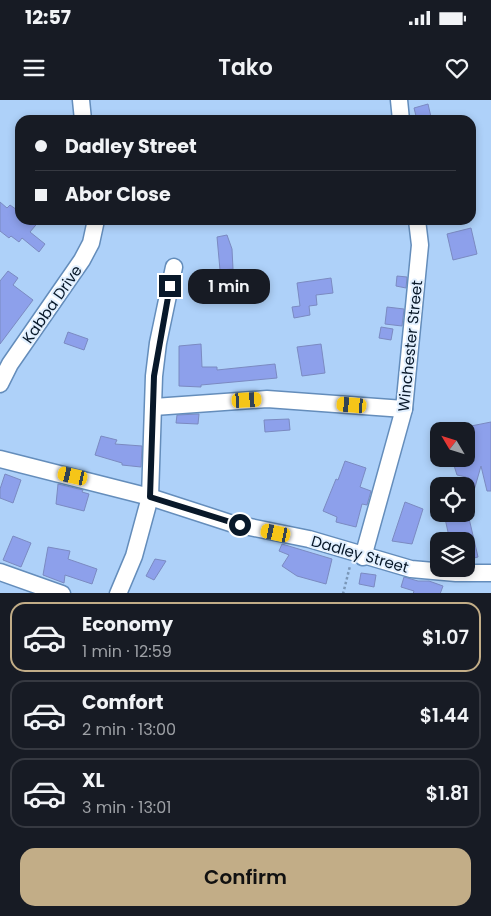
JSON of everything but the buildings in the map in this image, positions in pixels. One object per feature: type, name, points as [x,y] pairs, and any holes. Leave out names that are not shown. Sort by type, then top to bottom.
[{"type":"street","points":[[81,100],[82,115]]},
{"type":"street","points":[[399,100],[400,115]]},
{"type":"street","name":"Kabba Drive","points":[[0,384],[5,361],[82,260],[91,243],[95,225]]},
{"type":"street","name":"Winchester Street","points":[[358,555],[404,409],[420,245],[418,225]]},
{"type":"street","points":[[118,593],[134,556],[150,497],[154,376],[158,344],[174,267]]},
{"type":"street","points":[[154,407],[267,399],[404,409]]},
{"type":"street","name":"Dadley Street","points":[[0,459],[150,497],[230,523],[309,539],[358,555],[431,572],[491,573]]},
{"type":"street","points":[[0,572],[59,593]]},
{"type":"path","points":[[343,593],[358,555]]},
{"type":"route","points":[[170,286],[158,344],[154,376],[150,497],[240,525]]}]
